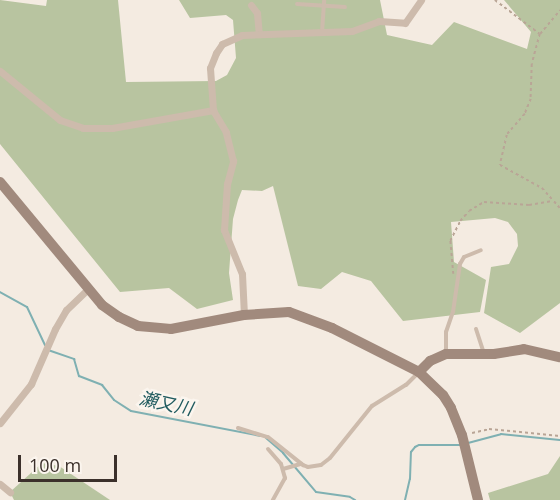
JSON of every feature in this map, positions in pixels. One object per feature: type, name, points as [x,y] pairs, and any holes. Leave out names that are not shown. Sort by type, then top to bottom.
[{"type":"street","points":[[244,315],[242,274],[224,230],[227,184],[233,161],[226,132],[213,110],[210,68],[216,53],[222,44],[236,37],[259,34],[352,31],[379,21],[405,23],[421,0]]},
{"type":"street","points":[[251,5],[257,13],[259,34]]},
{"type":"street","points":[[0,71],[60,120],[83,128],[112,128],[213,110]]},
{"type":"street","points":[[0,182],[102,305],[119,317],[147,328],[171,329],[244,315],[281,312],[303,316],[419,372],[443,395],[462,435],[478,500]]},
{"type":"street","points":[[0,423],[31,384],[66,310],[88,289]]},
{"type":"street","points":[[419,372],[430,361],[446,354],[484,354],[524,349],[560,357]]},
{"type":"street","points":[[0,484],[10,492]]},
{"type":"lane","points":[[322,32],[324,0]]},
{"type":"lane","points":[[297,4],[345,7]]},
{"type":"lane","points":[[446,354],[446,332],[453,312],[464,257],[482,250]]},
{"type":"lane","points":[[476,329],[484,354]]},
{"type":"lane","points":[[238,428],[267,437],[308,467],[321,465],[330,458],[372,406],[406,385],[419,372]]},
{"type":"lane","points":[[268,448],[283,469],[285,478],[273,500]]},
{"type":"lane","points":[[283,469],[302,464]]},
{"type":"path","points":[[495,0],[540,34]]},
{"type":"path","points":[[560,10],[540,34],[532,64],[531,99],[525,114],[507,135],[500,165],[536,184],[560,208]]},
{"type":"path","points":[[456,291],[450,242],[460,221],[469,211],[484,202],[529,205],[552,201]]},
{"type":"path","points":[[462,435],[489,429],[560,436]]},
{"type":"green space","points":[[0,0],[46,6],[47,0],[118,0],[126,82],[216,81],[227,75],[236,58],[233,20],[226,15],[190,18],[179,0],[380,0],[387,35],[432,45],[454,22],[527,49],[531,32],[504,0],[560,0],[560,303],[520,333],[484,313],[491,267],[509,264],[518,246],[517,234],[508,222],[495,218],[451,222],[454,262],[486,280],[480,312],[403,321],[371,281],[342,272],[321,289],[298,286],[273,186],[262,191],[242,190],[238,200],[233,219],[229,273],[233,300],[197,309],[169,288],[120,292],[0,144]]},
{"type":"green space","points":[[560,456],[560,500],[490,500],[488,493],[548,474]]},
{"type":"green space","points":[[42,463],[59,466],[110,500],[14,500],[10,492]]},
{"type":"waterway","name":"瀬又川","points":[[0,292],[27,307],[45,345]]},
{"type":"waterway","name":"瀬又川","points":[[48,350],[74,359],[79,376],[102,385],[114,400],[131,411],[261,436]]},
{"type":"waterway","points":[[468,443],[501,434],[560,440]]},
{"type":"waterway","name":"瀬又川","points":[[266,438],[283,453],[316,492],[350,497],[355,500]]},
{"type":"waterway","points":[[405,500],[410,479],[411,452],[415,447],[419,445],[460,445]]}]
